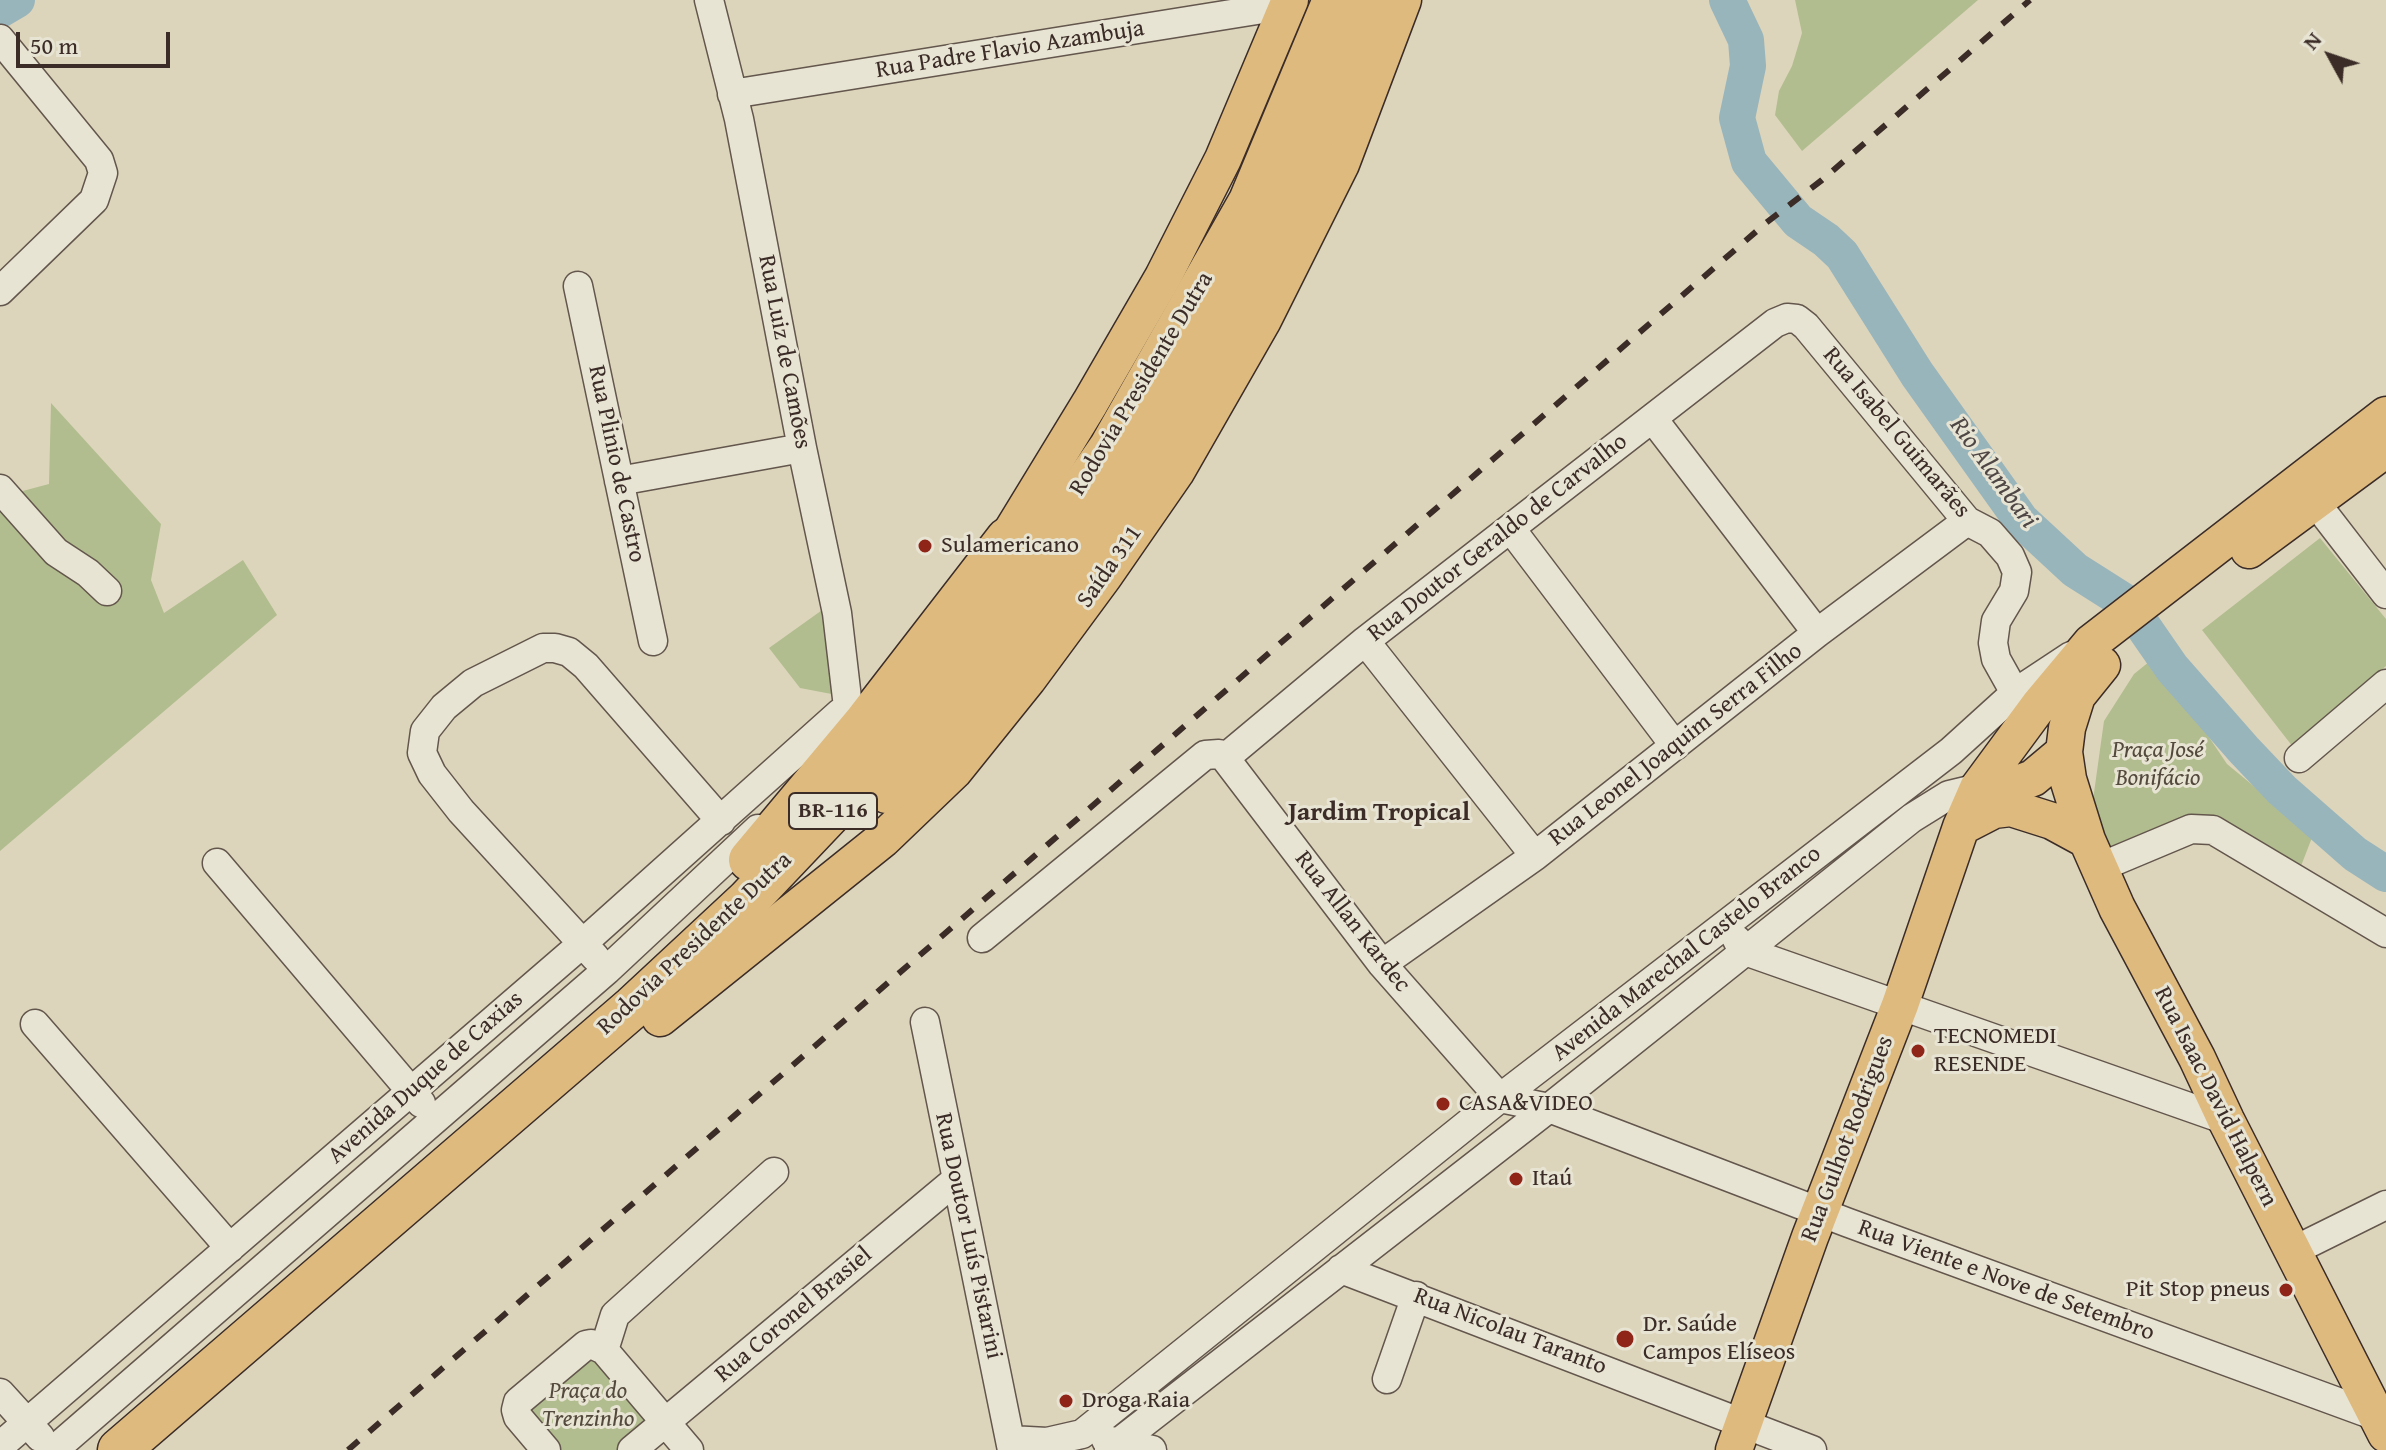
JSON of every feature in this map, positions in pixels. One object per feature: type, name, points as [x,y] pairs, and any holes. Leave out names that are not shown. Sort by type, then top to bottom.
[{"type":"highway","name":"Rodovia Presidente Dutra","points":[[160,1450],[646,1012],[860,782],[988,625],[1110,448],[1250,201],[1334,0]]},
{"type":"highway","name":"Rodovia Presidente Dutra","points":[[119,1450],[646,1012],[769,916],[874,808],[999,663],[1069,568],[1130,476],[1196,367],[1253,264],[1328,102],[1367,0]]},
{"type":"highway","points":[[646,1012],[689,930],[864,724],[1007,539]]},
{"type":"main road","name":"Saída 311","points":[[646,1012],[883,839],[945,779],[1028,679],[1176,472],[1263,320],[1341,164],[1403,0]]},
{"type":"main road","points":[[1007,539],[1163,277],[1223,159],[1289,3]]},
{"type":"main road","points":[[2186,582],[2386,415]]},
{"type":"main road","points":[[2186,582],[2315,502],[2386,449]]},
{"type":"main road","name":"Avenida Marechal Castelo Branco","points":[[2064,752],[2067,728],[2077,696],[2096,670],[2107,638],[2186,582]]},
{"type":"main road","name":"Rua Gulhot Rodrigues","points":[[1739,1436],[1820,1211],[1900,1005],[1961,827],[1978,788],[2040,704],[2107,638]]},
{"type":"main road","points":[[1978,788],[2017,784],[2033,778],[2064,752]]},
{"type":"main road","name":"Rua Isaac David Halpern","points":[[2064,752],[2068,779],[2092,854],[2381,1425]]},
{"type":"main road","points":[[1961,827],[1994,810],[2011,808],[2052,821],[2092,854]]},
{"type":"street","name":"Rua Luiz de Camões","points":[[709,0],[732,94],[837,613],[848,707]]},
{"type":"street","name":"Rua Padre Flavio Azambuja","points":[[732,94],[1289,3]]},
{"type":"street","points":[[0,39],[99,160],[103,173],[94,200],[0,291]]},
{"type":"street","name":"Rua Plinio de Castro","points":[[578,286],[653,641]]},
{"type":"street","name":"Rua Isabel Guimarães","points":[[1775,323],[1787,318],[1797,319],[1806,326],[1967,521],[1990,533],[2010,556],[2017,572],[2014,591],[1996,621],[1993,643],[1996,659],[2015,693]]},
{"type":"street","name":"Rua Doutor Geraldo de Carvalho","points":[[982,938],[1775,323]]},
{"type":"street","points":[[1653,419],[1817,633]]},
{"type":"street","points":[[619,481],[802,448]]},
{"type":"street","points":[[0,489],[56,552],[88,573],[107,591]]},
{"type":"street","points":[[2315,502],[2386,594]]},
{"type":"street","name":"Rua Leonel Joaquim Serra Filho","points":[[1382,964],[1535,856],[1817,633],[1967,521]]},
{"type":"street","points":[[1511,529],[1675,746]]},
{"type":"street","name":"Avenida Duque de Caxias","points":[[0,1446],[583,943],[848,707],[1007,539]]},
{"type":"street","name":"Avenida Marechal Castelo Branco","points":[[1011,1445],[1047,1442],[1082,1434],[1500,1098],[1951,751],[2015,693],[2107,638]]},
{"type":"street","points":[[1365,641],[1535,856]]},
{"type":"street","points":[[607,970],[461,811],[432,774],[422,753],[425,731],[444,707],[473,683],[543,648],[569,652],[586,666],[721,821]]},
{"type":"street","points":[[2299,758],[2386,684]]},
{"type":"street","name":"Avenida Duque de Caxias","points":[[53,1450],[607,970],[753,833],[804,780],[837,736],[848,707]]},
{"type":"street","name":"Rua Allan Kardec","points":[[1215,756],[1382,964],[1500,1098]]},
{"type":"street","name":"Avenida Marechal Castelo Branco","points":[[1114,1447],[1927,808],[1949,795],[1978,788]]},
{"type":"street","points":[[2092,854],[2191,829],[2213,830],[2386,933]]},
{"type":"street","points":[[217,863],[434,1119]]},
{"type":"street","points":[[1724,925],[1745,951],[2226,1120]]},
{"type":"street","name":"Rua Doutor Luís Pistarini","points":[[925,1022],[1011,1445]]},
{"type":"street","points":[[35,1024],[230,1248]]},
{"type":"street","name":"Rua Viente e Nove de Setembro","points":[[1500,1098],[1549,1108],[2353,1409],[2381,1425]]},
{"type":"street","points":[[604,1350],[615,1315],[774,1172]]},
{"type":"street","name":"Rua Coronel Brasiel","points":[[632,1450],[956,1180]]},
{"type":"street","points":[[2293,1251],[2386,1205]]},
{"type":"street","name":"Rua Nicolau Taranto","points":[[1341,1269],[1416,1296],[1739,1436],[1812,1450]]},
{"type":"street","points":[[1387,1379],[1416,1296]]},
{"type":"street","points":[[546,1450],[518,1417],[518,1402],[591,1344],[604,1350],[689,1450]]},
{"type":"street","points":[[0,1393],[53,1450]]},
{"type":"street","points":[[1082,1434],[1114,1447],[1152,1450]]},
{"type":"green space","points":[[1795,0],[1978,0],[1802,151],[1775,115],[1779,91],[1792,66],[1802,33]]},
{"type":"green space","points":[[51,403],[161,524],[151,580],[164,613],[243,560],[277,615],[0,851],[0,497],[49,484]]},
{"type":"green space","points":[[2320,538],[2386,619],[2386,666],[2293,747],[2202,630]]},
{"type":"green space","points":[[825,608],[842,696],[800,688],[769,648]]},
{"type":"green space","name":"Praça José Bonifácio","points":[[2155,657],[2227,764],[2313,835],[2301,866],[2226,822],[2174,820],[2104,849],[2092,807],[2104,721],[2134,674]]},
{"type":"green space","name":"Praça do Trenzinho","points":[[592,1347],[658,1421],[621,1450],[556,1450],[520,1408]]},
{"type":"waterway","name":"Rio Alambari","points":[[0,10],[17,0]]},
{"type":"waterway","name":"Rio Alambari","points":[[1727,0],[1746,40],[1748,66],[1737,118],[1749,162],[1798,221],[1842,255],[1917,374],[2021,520],[2075,570],[2127,603],[2172,668],[2282,790],[2355,854],[2386,874]]},
{"type":"railway","points":[[348,1450],[1766,223],[1822,180],[2030,0]]},
{"type":"place","name":"Sulamericano","points":[[925,546]]},
{"type":"place","name":"TECNOMEDI RESENDE","points":[[1918,1051]]},
{"type":"place","name":"CASA&VIDEO","points":[[1443,1104]]},
{"type":"place","name":"Itaú","points":[[1516,1179]]},
{"type":"place","name":"Pit Stop pneus","points":[[2286,1290]]},
{"type":"place","name":"Dr. Saúde Campos Elíseos","points":[[1625,1339]]},
{"type":"place","name":"Droga Raia","points":[[1066,1401]]},
{"type":"district","name":"Jardim Tropical","points":[[1379,813]]}]
